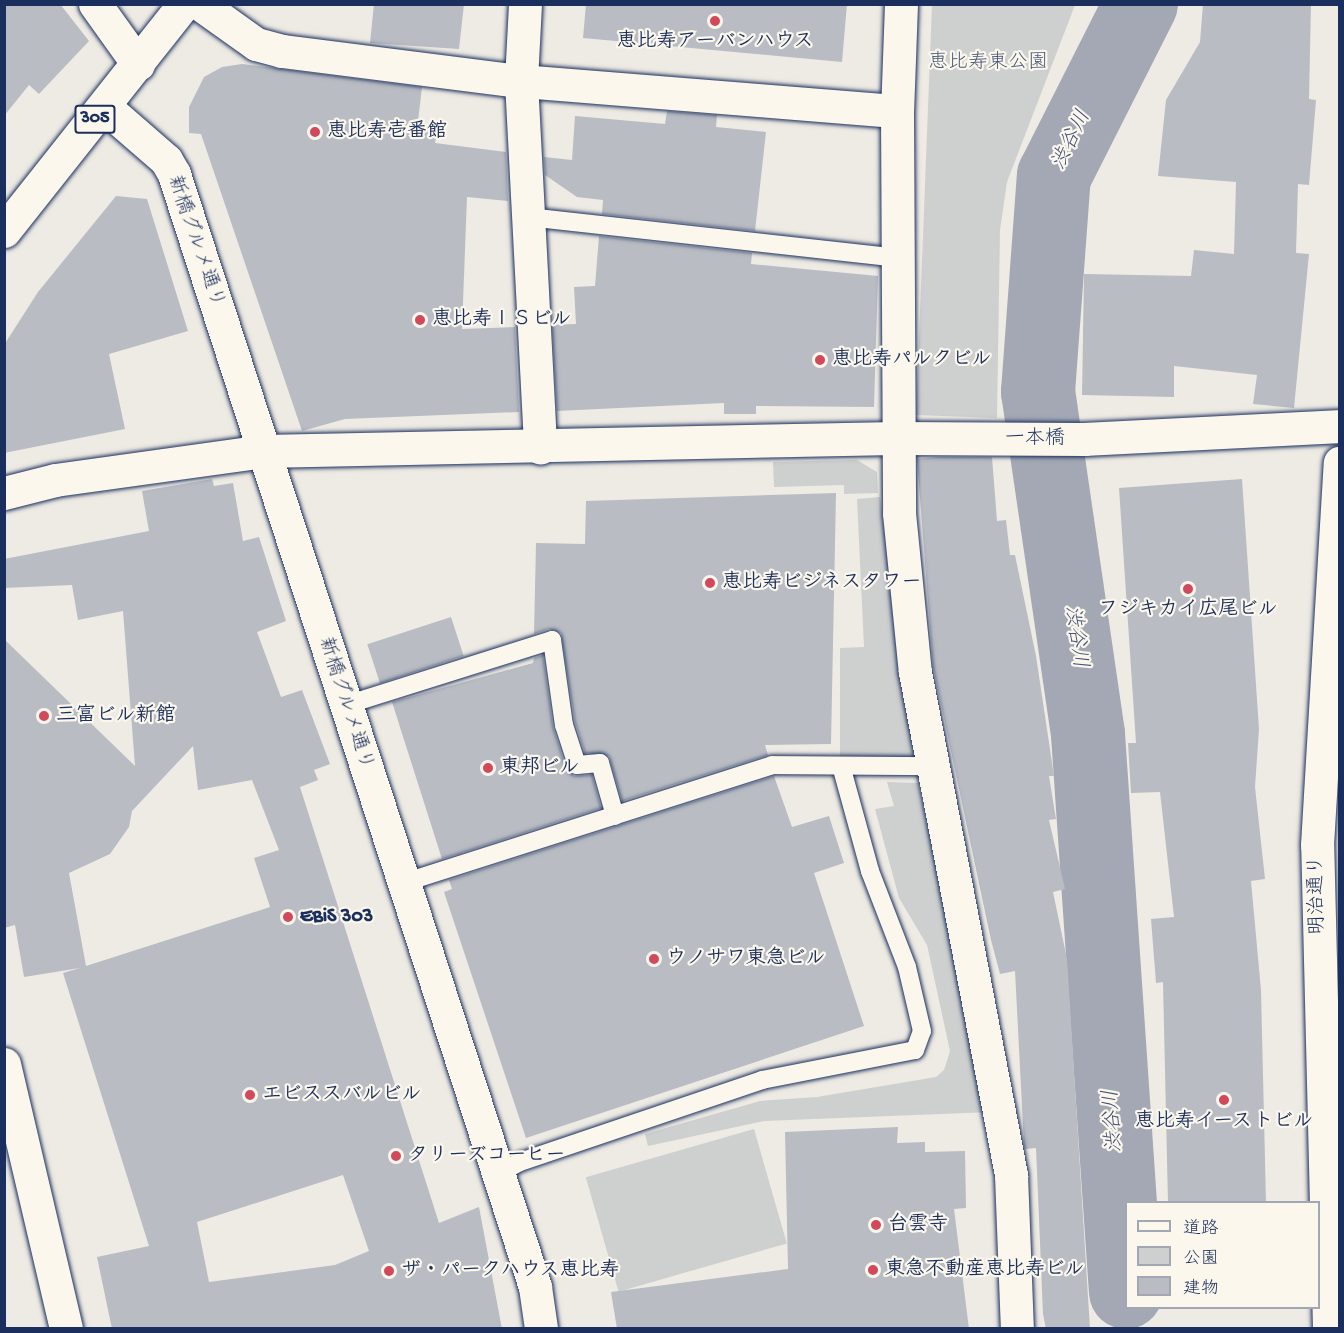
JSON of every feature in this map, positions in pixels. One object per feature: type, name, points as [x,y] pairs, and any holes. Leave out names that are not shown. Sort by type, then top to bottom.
[{"type":"street","points":[[94,4],[138,64]]},
{"type":"street","name":"305","points":[[4,231],[105,107],[184,4]]},
{"type":"street","points":[[200,4],[256,44],[282,51],[521,81],[897,111]]},
{"type":"street","points":[[525,4],[521,81],[540,448]]},
{"type":"street","points":[[901,4],[897,111],[895,438],[898,513],[915,672],[1011,1175],[1017,1329]]},
{"type":"street","name":"新橋グルメ通り","points":[[105,107],[166,160],[174,174],[535,1287],[541,1329]]},
{"type":"street","name":"一本橋","points":[[4,493],[55,480],[263,451],[540,448],[895,438],[1085,439],[1340,426]]},
{"type":"street","name":"明治通り","points":[[1329,1329],[1317,845],[1340,463]]},
{"type":"street","points":[[4,1064],[66,1329]]},
{"type":"lane","points":[[528,218],[897,258]]},
{"type":"lane","points":[[346,705],[552,640],[564,725],[577,765],[600,763],[615,816]]},
{"type":"lane","points":[[404,883],[772,765],[932,766]]},
{"type":"lane","points":[[498,1174],[520,1162],[762,1080],[915,1050],[922,1031],[907,968],[870,871],[841,766]]},
{"type":"green space","name":"恵比寿東公園","points":[[932,5],[1075,5],[1007,182],[1000,230],[997,418],[916,415]]},
{"type":"green space","points":[[857,460],[877,472],[878,493],[844,494],[844,485],[774,487],[773,462]]},
{"type":"green space","points":[[880,497],[914,759],[840,756],[840,648],[864,647],[857,499]]},
{"type":"green space","points":[[887,782],[918,783],[991,1112],[764,1121],[648,1146],[645,1134],[760,1101],[817,1097],[936,1077],[944,1070],[950,1051],[927,945],[899,898],[875,809],[894,806]]},
{"type":"green space","points":[[754,1129],[787,1243],[619,1292],[586,1177]]},
{"type":"building","points":[[4,4],[60,4],[89,41],[39,94],[29,85],[4,116]]},
{"type":"building","points":[[374,4],[464,4],[459,49],[370,43]]},
{"type":"building","name":"恵比寿アーバンハウス","points":[[586,4],[847,4],[842,62],[583,38]]},
{"type":"building","points":[[1203,4],[1311,4],[1309,99],[1316,100],[1309,185],[1298,184],[1296,253],[1309,254],[1294,408],[1253,404],[1257,375],[1174,366],[1174,397],[1082,395],[1084,274],[1191,276],[1194,250],[1234,254],[1236,182],[1158,176],[1166,100],[1200,42]]},
{"type":"building","points":[[242,64],[422,87],[417,130],[437,130],[435,143],[506,152],[508,201],[467,197],[462,329],[515,327],[519,412],[345,419],[302,431],[201,134],[189,133],[189,107],[204,77],[222,67]]},
{"type":"building","points":[[667,111],[717,115],[716,127],[766,132],[755,231],[602,214],[603,200],[577,197],[545,175],[544,157],[572,160],[575,116],[665,124]]},
{"type":"building","points":[[116,196],[147,199],[188,331],[109,354],[125,429],[4,453],[4,345],[38,292]]},
{"type":"building","points":[[599,236],[752,253],[751,264],[878,276],[874,407],[756,406],[756,414],[724,414],[724,403],[557,411],[552,325],[576,324],[574,287],[595,286]]},
{"type":"building","points":[[992,457],[997,521],[1006,520],[1010,555],[1015,555],[1036,656],[1054,776],[1049,776],[1056,819],[1049,820],[1065,889],[1053,892],[1067,959],[1090,1329],[1046,1329],[1043,1314],[1036,1148],[1025,1149],[1024,1145],[1015,971],[1000,974],[933,666],[917,459]]},
{"type":"building","points":[[212,479],[214,486],[233,483],[243,541],[259,537],[286,621],[257,632],[281,697],[302,690],[330,764],[314,770],[318,780],[300,787],[439,1223],[479,1207],[502,1329],[112,1329],[97,1257],[149,1246],[63,973],[80,968],[24,977],[15,925],[4,928],[4,639],[135,766],[123,611],[78,620],[72,585],[4,588],[4,559],[149,531],[142,491]],"holes":[[[193,746],[198,790],[252,780],[279,850],[254,858],[270,907],[86,966],[69,873],[110,854],[129,827],[132,811]],[[343,1175],[369,1251],[335,1265],[209,1282],[197,1222]]]},
{"type":"building","points":[[1242,479],[1259,729],[1255,787],[1265,879],[1251,881],[1261,990],[1266,1201],[1168,1201],[1163,982],[1156,983],[1151,919],[1174,917],[1160,792],[1131,793],[1128,743],[1136,743],[1119,488]]},
{"type":"building","name":"恵比寿ビジネスタワー","points":[[836,493],[831,744],[765,745],[768,755],[622,801],[609,756],[585,753],[575,722],[561,633],[549,629],[534,634],[536,543],[585,544],[586,501]]},
{"type":"building","points":[[451,617],[464,656],[380,683],[367,644]]},
{"type":"building","name":"東邦ビル","points":[[543,655],[553,727],[566,768],[574,776],[592,775],[601,808],[442,859],[392,702],[533,663],[534,658]]},
{"type":"building","name":"ウノサワ東急ビル","points":[[774,776],[792,827],[829,816],[844,863],[814,873],[864,1026],[526,1138],[444,892],[452,889],[449,880]]},
{"type":"building","points":[[898,1127],[897,1143],[925,1142],[925,1152],[965,1151],[966,1208],[954,1209],[969,1329],[617,1329],[611,1292],[788,1269],[785,1132]]},
{"type":"waterway","name":"渋谷川","points":[[1125,1277],[1088,734],[1038,392],[1054,176],[1141,4]]},
{"type":"place","name":"恵比寿アーバンハウス","points":[[715,21]]},
{"type":"place","name":"恵比寿壱番館","points":[[315,132]]},
{"type":"place","name":"恵比寿ＩＳビル","points":[[420,320]]},
{"type":"place","name":"恵比寿パルクビル","points":[[820,360]]},
{"type":"place","name":"恵比寿ビジネスタワー","points":[[710,583]]},
{"type":"place","name":"フジキカイ広尾ビル","points":[[1188,589]]},
{"type":"place","name":"三富ビル新館","points":[[44,716]]},
{"type":"place","name":"東邦ビル","points":[[488,768]]},
{"type":"place","name":"EBiS 303","points":[[288,917]]},
{"type":"place","name":"ウノサワ東急ビル","points":[[654,959]]},
{"type":"place","name":"エビススバルビル","points":[[250,1095]]},
{"type":"place","name":"恵比寿イーストビル","points":[[1224,1100]]},
{"type":"place","name":"タリーズコーヒー","points":[[396,1156]]},
{"type":"place","name":"台雲寺","points":[[876,1225]]},
{"type":"place","name":"東急不動産恵比寿ビル","points":[[873,1270]]},
{"type":"place","name":"ザ・パークハウス恵比寿","points":[[389,1271]]}]
